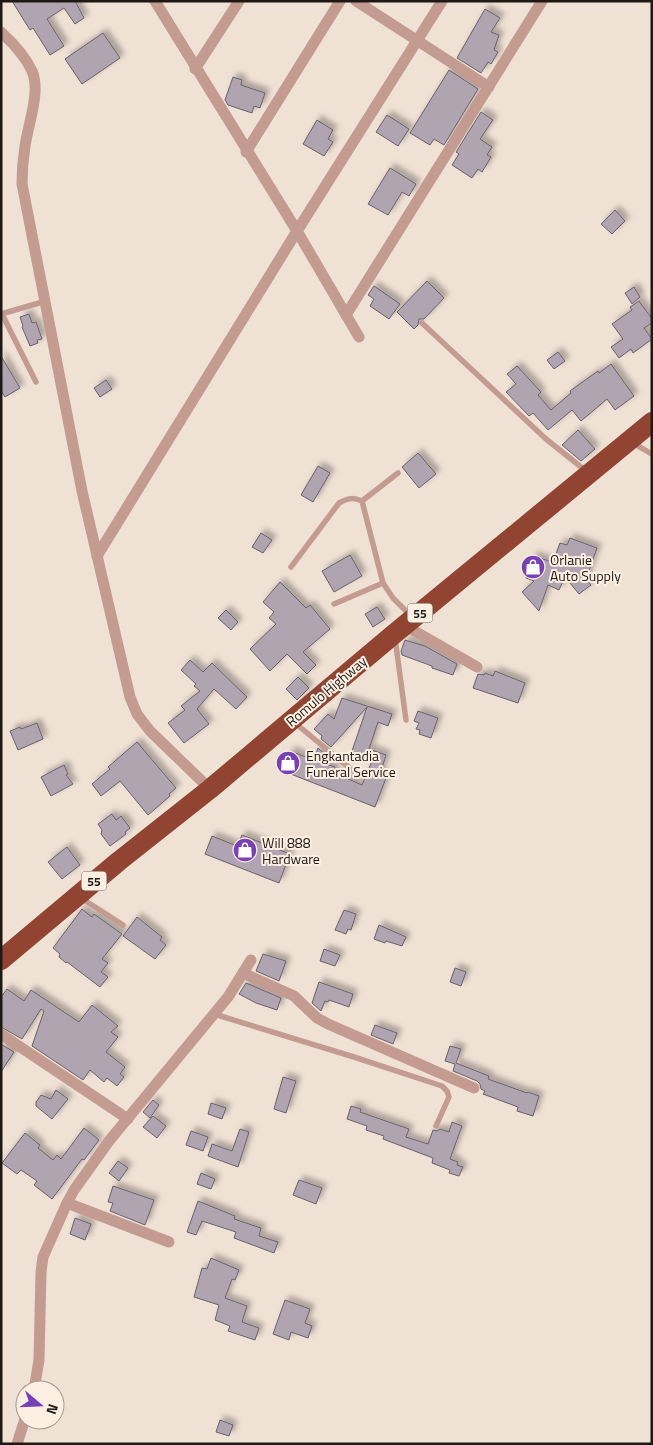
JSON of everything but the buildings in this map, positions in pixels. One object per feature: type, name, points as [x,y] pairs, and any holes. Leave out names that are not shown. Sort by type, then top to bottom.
[{"type":"highway","name":"Romulo Highway","points":[[1,960],[650,425]]},
{"type":"street","points":[[155,1],[246,152],[297,231],[359,337]]},
{"type":"street","points":[[195,69],[239,1]]},
{"type":"street","points":[[246,152],[340,1]]},
{"type":"street","points":[[356,1],[489,87]]},
{"type":"street","points":[[97,556],[297,231],[442,1]]},
{"type":"street","points":[[346,315],[542,1]]},
{"type":"street","points":[[1,32],[23,56],[32,72],[36,88],[22,165],[22,184],[82,491],[130,697],[137,714],[150,731],[210,789]]},
{"type":"street","points":[[404,626],[476,667]]},
{"type":"street","points":[[36,1380],[39,1360],[40,1272],[43,1257],[67,1203],[93,1162],[214,1014],[231,992],[251,960]]},
{"type":"street","points":[[244,972],[294,996],[318,1018],[328,1024],[474,1088]]},
{"type":"street","points":[[1,1034],[128,1119]]},
{"type":"street","points":[[67,1203],[169,1242]]},
{"type":"street","points":[[17,1444],[21,1430]]},
{"type":"lane","points":[[36,382],[2,314],[46,301]]},
{"type":"lane","points":[[422,323],[546,439],[589,474]]},
{"type":"lane","points":[[629,441],[652,454]]},
{"type":"lane","points":[[362,501],[398,473]]},
{"type":"lane","points":[[291,567],[339,503],[346,499],[354,498],[362,501]]},
{"type":"lane","points":[[362,501],[383,583],[393,598],[404,626],[406,720]]},
{"type":"lane","points":[[334,604],[383,583]]},
{"type":"lane","points":[[291,721],[358,775]]},
{"type":"lane","points":[[77,896],[123,925]]},
{"type":"lane","points":[[214,1014],[442,1086],[447,1091],[449,1097],[436,1126]]},
{"type":"place","name":"Orlanie Auto Supply","points":[[533,567]]},
{"type":"place","name":"Engkantadia Funeral Service","points":[[288,763]]},
{"type":"place","name":"Will 888 Hardware","points":[[245,850]]}]
